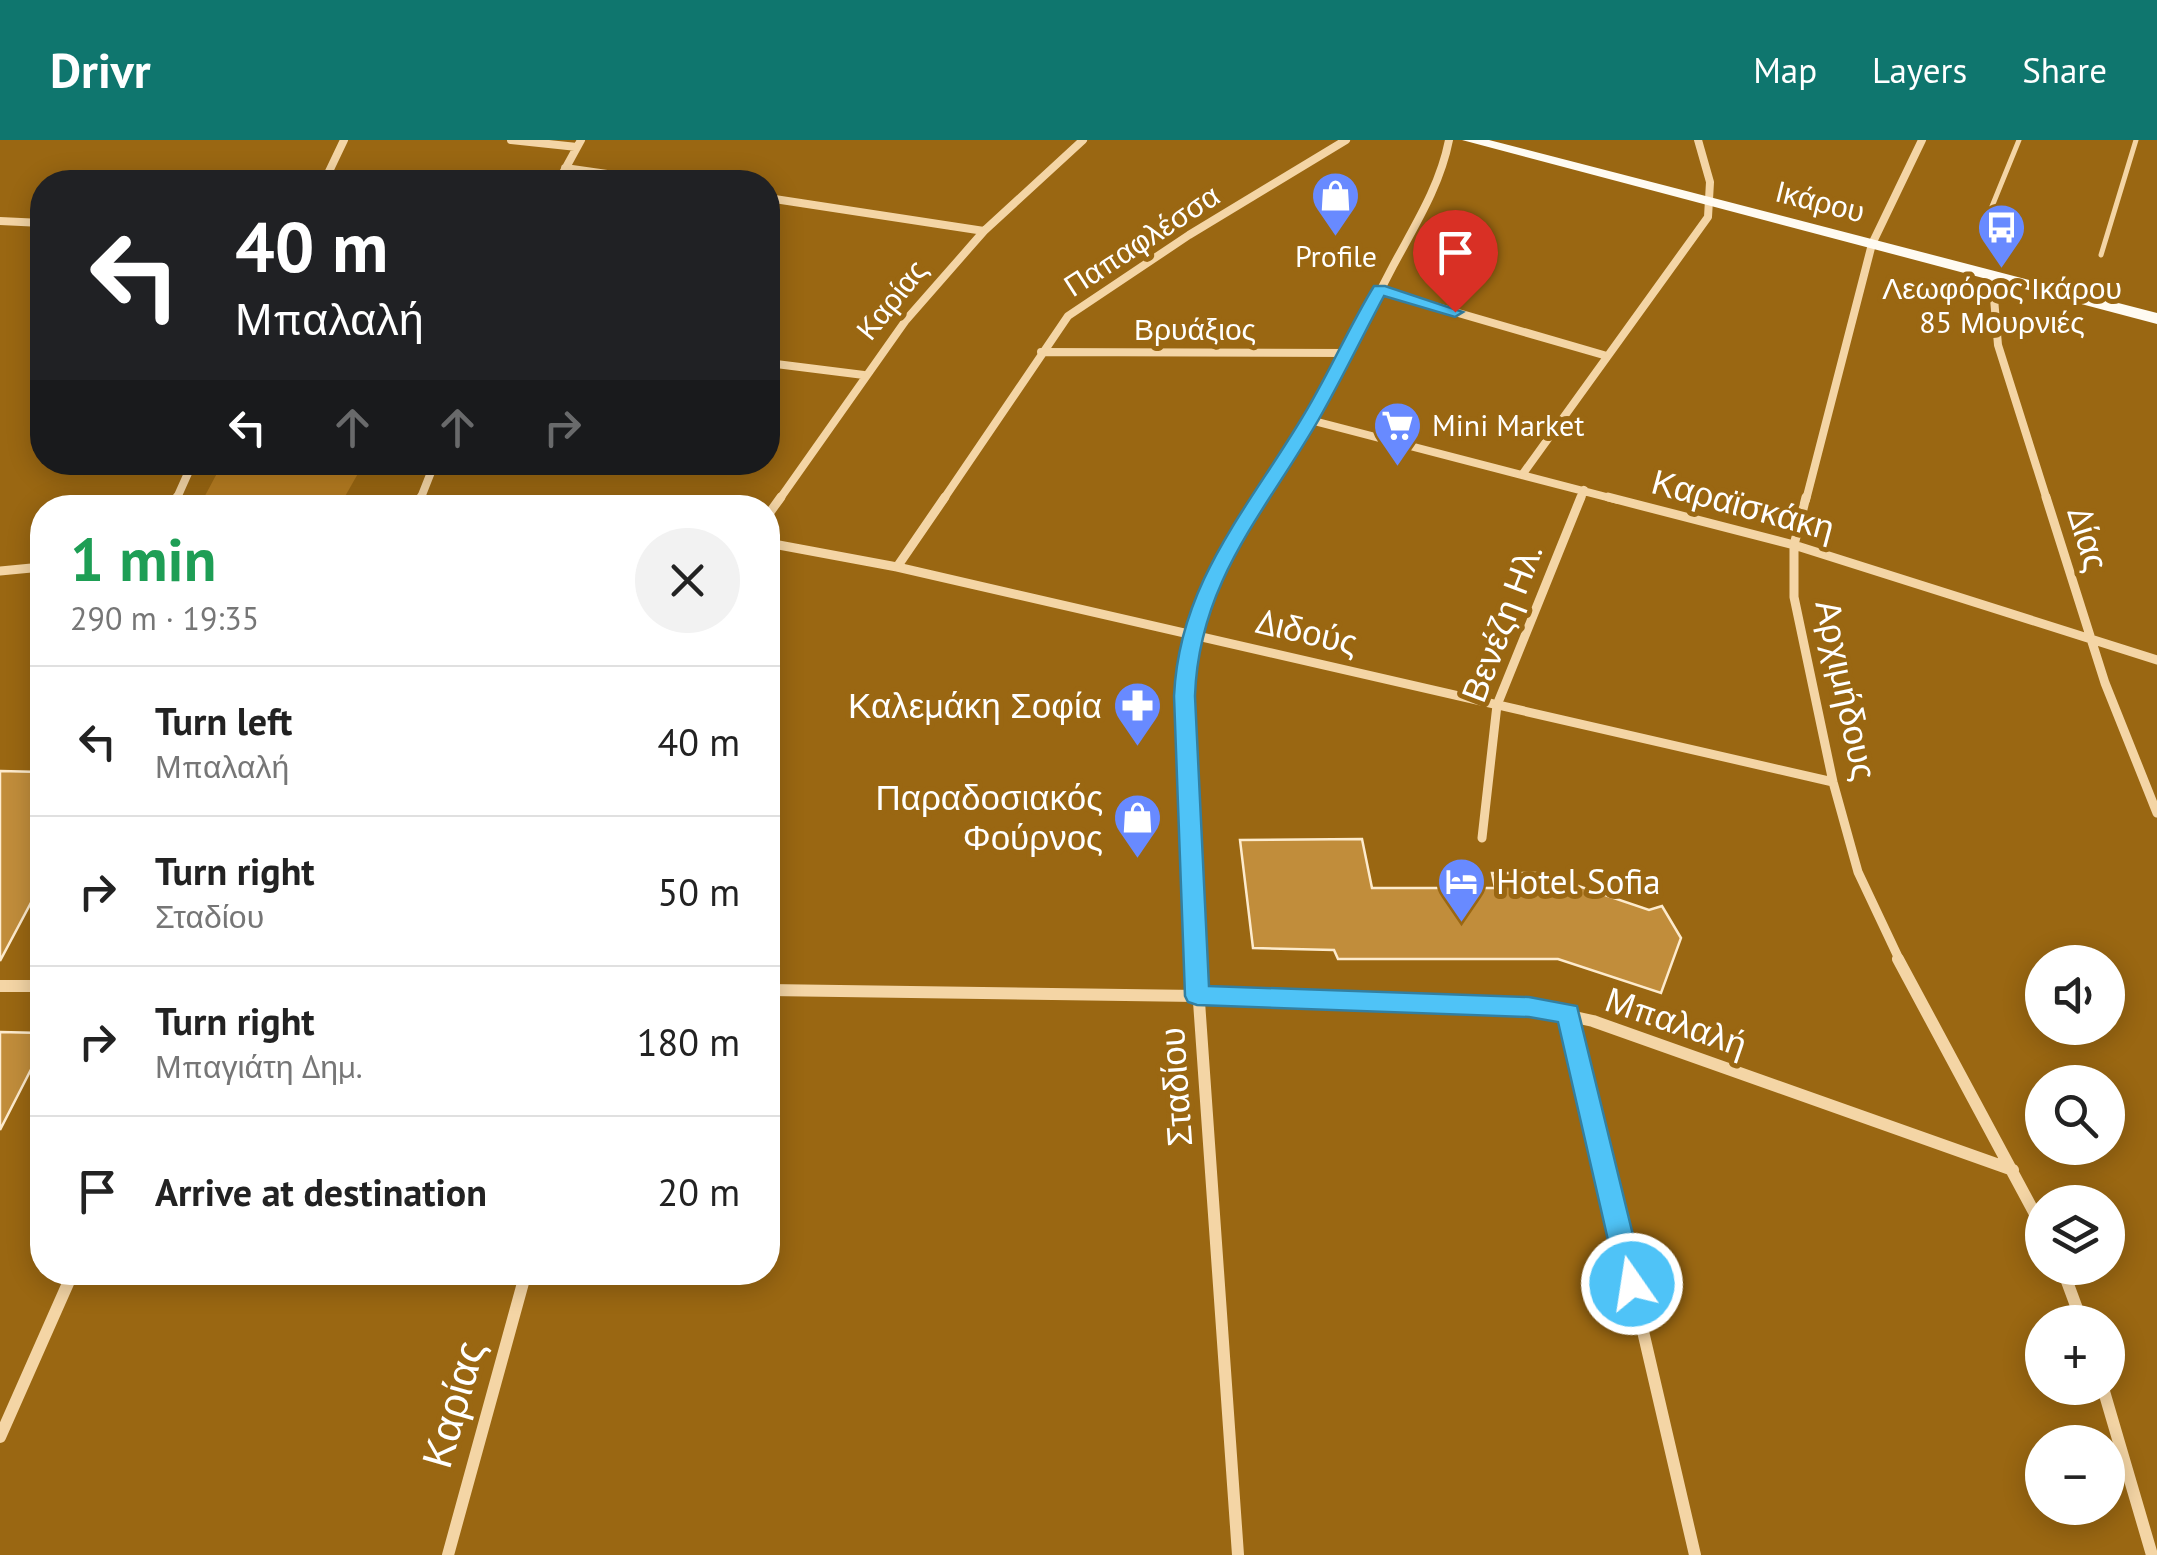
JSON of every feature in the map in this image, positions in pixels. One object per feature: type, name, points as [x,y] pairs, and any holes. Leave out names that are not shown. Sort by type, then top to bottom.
[{"type":"main road","name":"Ικάρου","points":[[1470,140],[2157,319]]},
{"type":"street","points":[[330,170],[344,140]]},
{"type":"street","points":[[511,140],[579,143],[565,168],[579,170]]},
{"type":"street","name":"Καρίας","points":[[780,498],[864,375],[984,231],[1083,140]]},
{"type":"street","name":"Παπαφλέσσα","points":[[897,567],[1042,352],[1077,308],[1346,140]]},
{"type":"street","name":"Σταδίου","points":[[1238,1555],[1197,996],[1185,696],[1191,632],[1236,534],[1348,353],[1442,172],[1448,140]]},
{"type":"street","points":[[1522,474],[1708,218],[1709,170],[1698,140]]},
{"type":"street","name":"Αρχιμήδους","points":[[1922,140],[1872,244],[1794,545],[1794,597],[1833,782],[1858,872],[1885,934],[2025,1193]]},
{"type":"street","points":[[780,200],[984,231]]},
{"type":"street","points":[[0,221],[30,222]]},
{"type":"street","name":"Δίας","points":[[1992,275],[1993,322],[2090,640],[2157,813]]},
{"type":"street","points":[[1379,290],[1607,356]]},
{"type":"street","name":"Βρυάξιος","points":[[1042,352],[1348,353]]},
{"type":"street","points":[[780,364],[864,375]]},
{"type":"street","name":"Καραϊσκάκη","points":[[1310,420],[1794,545],[2157,660]]},
{"type":"street","name":"Βενέζη Ηλ.","points":[[1482,838],[1497,705],[1584,490]]},
{"type":"street","name":"Διδούς","points":[[780,546],[897,567],[1191,632],[1833,782]]},
{"type":"street","points":[[0,571],[30,568]]},
{"type":"street","points":[[0,986],[30,986]]},
{"type":"street","name":"Μπαλαλή","points":[[780,990],[1197,996],[1529,1007],[1568,1014],[2013,1170]]},
{"type":"street","points":[[1568,1014],[1694,1555]]},
{"type":"street","points":[[0,1437],[67,1285]]},
{"type":"street","name":"Καρίας","points":[[448,1555],[522,1285]]},
{"type":"street","points":[[2108,1405],[2152,1555]]},
{"type":"lane","points":[[1984,226],[2019,140]]},
{"type":"lane","points":[[2100,255],[2136,140]]},
{"type":"shaded area","points":[[216,475],[357,475],[346,495],[205,495]]},
{"type":"building","points":[[0,771],[30,772],[30,905],[0,961]]},
{"type":"building","name":"Hotel Sofia","points":[[1362,839],[1372,888],[1495,888],[1492,873],[1540,873],[1649,910],[1662,906],[1681,938],[1661,993],[1558,959],[1338,959],[1334,950],[1253,948],[1240,840]]},
{"type":"building","points":[[0,1032],[30,1033],[30,1071],[0,1130]]},
{"type":"place","name":"Profile","points":[[1336,238]]},
{"type":"place","name":"Λεωφόρος Ικάρου 85 Μουρνιές","points":[[2002,270]]},
{"type":"place","name":"Mini Market","points":[[1397,468]]},
{"type":"place","name":"Καλεμάκη Σοφία","points":[[1137,748]]},
{"type":"place","name":"Παραδοσιακός Φούρνος","points":[[1138,860]]},
{"type":"place","name":"Hotel Sofia","points":[[1461,924]]},
{"type":"route","points":[[1455,312],[1379,290],[1310,420],[1266,482],[1236,534],[1196,616],[1186,658],[1185,696],[1197,996],[1529,1007],[1568,1014],[1632,1284]]}]
